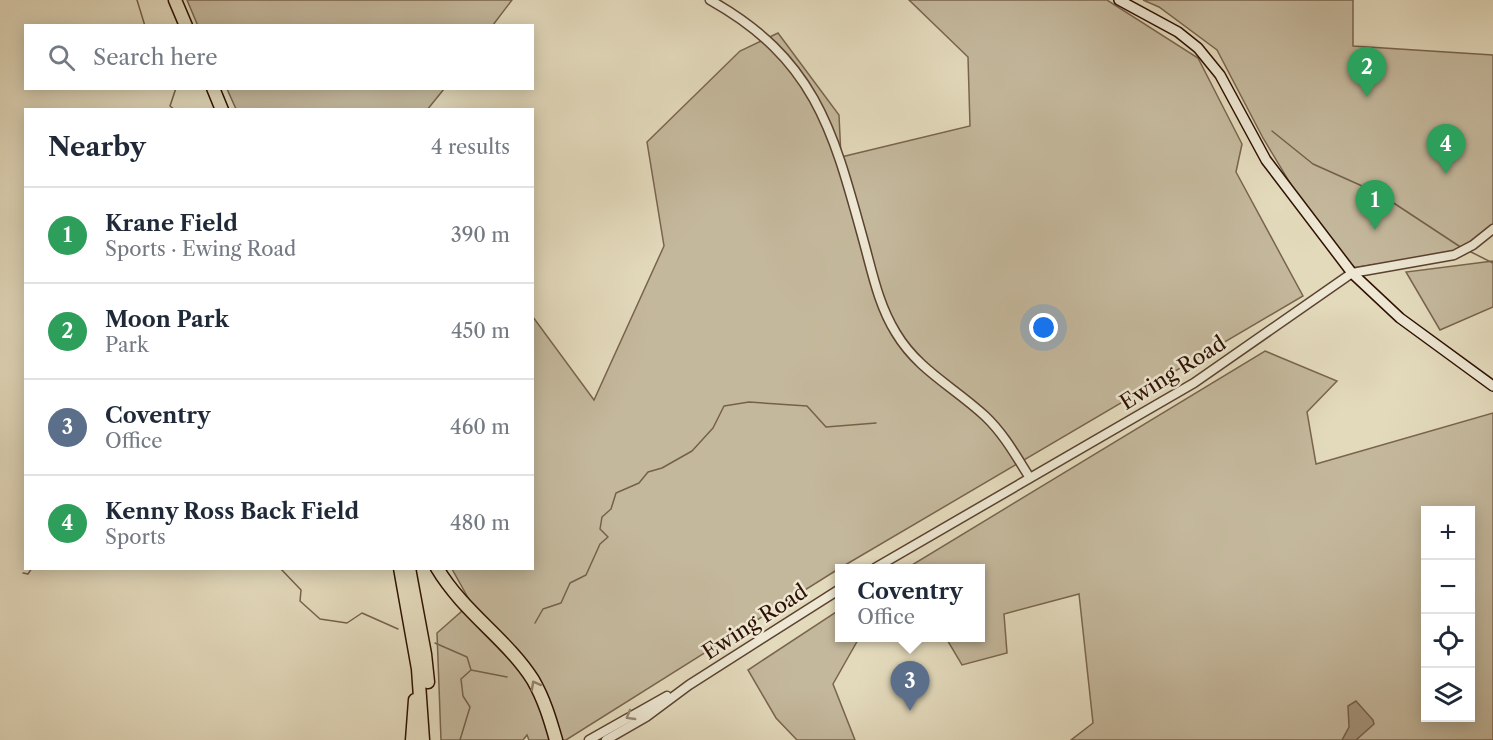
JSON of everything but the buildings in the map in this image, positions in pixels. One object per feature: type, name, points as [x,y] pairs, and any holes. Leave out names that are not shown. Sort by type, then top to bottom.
[{"type":"highway","points":[[167,0],[176,24]]},
{"type":"highway","points":[[175,0],[185,24]]},
{"type":"highway","points":[[205,90],[212,108]]},
{"type":"highway","points":[[214,90],[221,108]]},
{"type":"highway","points":[[400,570],[418,669],[423,740]]},
{"type":"highway","points":[[409,570],[425,654],[431,740]]},
{"type":"highway","points":[[438,570],[463,606],[527,672],[547,708],[556,740]]},
{"type":"highway","points":[[411,630],[415,697],[412,740]]},
{"type":"main road","points":[[1119,0],[1178,32],[1204,54],[1220,75],[1266,160],[1352,273],[1400,318],[1493,386]]},
{"type":"street","points":[[710,0],[768,40],[807,86],[834,139],[879,296],[895,332],[921,365],[994,425],[1030,478]]},
{"type":"street","name":"Ewing Road","points":[[882,564],[1194,383],[1352,273],[1454,255],[1473,245],[1493,229]]},
{"type":"street","name":"Ewing Road","points":[[589,740],[689,685],[835,592]]},
{"type":"street","name":"Ewing Road","points":[[606,740],[646,717],[689,685]]},
{"type":"shaded area","points":[[187,0],[512,0],[494,24],[197,24]]},
{"type":"shaded area","points":[[909,0],[1107,0],[1198,58],[1242,144],[1236,172],[1303,296],[847,564],[835,564],[835,571],[566,740],[529,740],[527,735],[523,740],[441,740],[437,633],[471,603],[453,570],[534,570],[534,318],[594,400],[664,246],[647,142],[740,51],[778,33],[839,115],[841,157],[970,126],[968,57]]},
{"type":"shaded area","points":[[1143,0],[1353,0],[1353,46],[1493,55],[1493,230],[1464,248],[1439,255],[1352,268],[1296,193],[1263,138],[1217,50],[1159,7]]},
{"type":"shaded area","points":[[227,90],[443,90],[429,108],[236,108]]},
{"type":"shaded area","points":[[1493,261],[1493,307],[1440,330],[1406,272]]},
{"type":"shaded area","points":[[1265,351],[1337,381],[1307,412],[1316,464],[1493,413],[1493,740],[1071,740],[1093,723],[1079,594],[1004,614],[1007,653],[962,665],[948,642],[985,642],[985,564],[914,564]]},
{"type":"shaded area","points":[[835,613],[835,642],[857,642],[833,684],[855,740],[797,740],[776,718],[748,670]]},
{"type":"shaded area","points":[[1356,701],[1374,724],[1356,740],[1342,740],[1349,727],[1348,706]]},
{"type":"waterway","points":[[137,0],[144,24]]},
{"type":"waterway","points":[[172,108],[170,106],[175,90]]},
{"type":"waterway","points":[[1272,131],[1313,164],[1380,194],[1462,248]]},
{"type":"waterway","points":[[1469,251],[1493,263]]},
{"type":"waterway","points":[[535,623],[543,609],[561,603],[570,583],[586,575],[600,544],[608,537],[600,529],[602,517],[611,509],[616,493],[639,483],[648,472],[662,468],[692,451],[713,428],[724,406],[749,402],[807,406],[826,427],[876,423]]},
{"type":"waterway","points":[[23,573],[28,574],[31,570]]},
{"type":"waterway","points":[[282,570],[301,590],[300,601],[320,619],[347,623],[362,613],[398,629]]},
{"type":"waterway","points":[[435,643],[467,657],[471,670],[461,679],[463,696],[470,707],[460,740]]},
{"type":"waterway","points":[[471,670],[507,677]]},
{"type":"place","name":"Moon Park","points":[[1367,97]]},
{"type":"place","name":"Kenny Ross Back Field","points":[[1446,174]]},
{"type":"place","name":"Krane Field","points":[[1375,230]]},
{"type":"place","name":"Coventry","points":[[910,711]]}]
